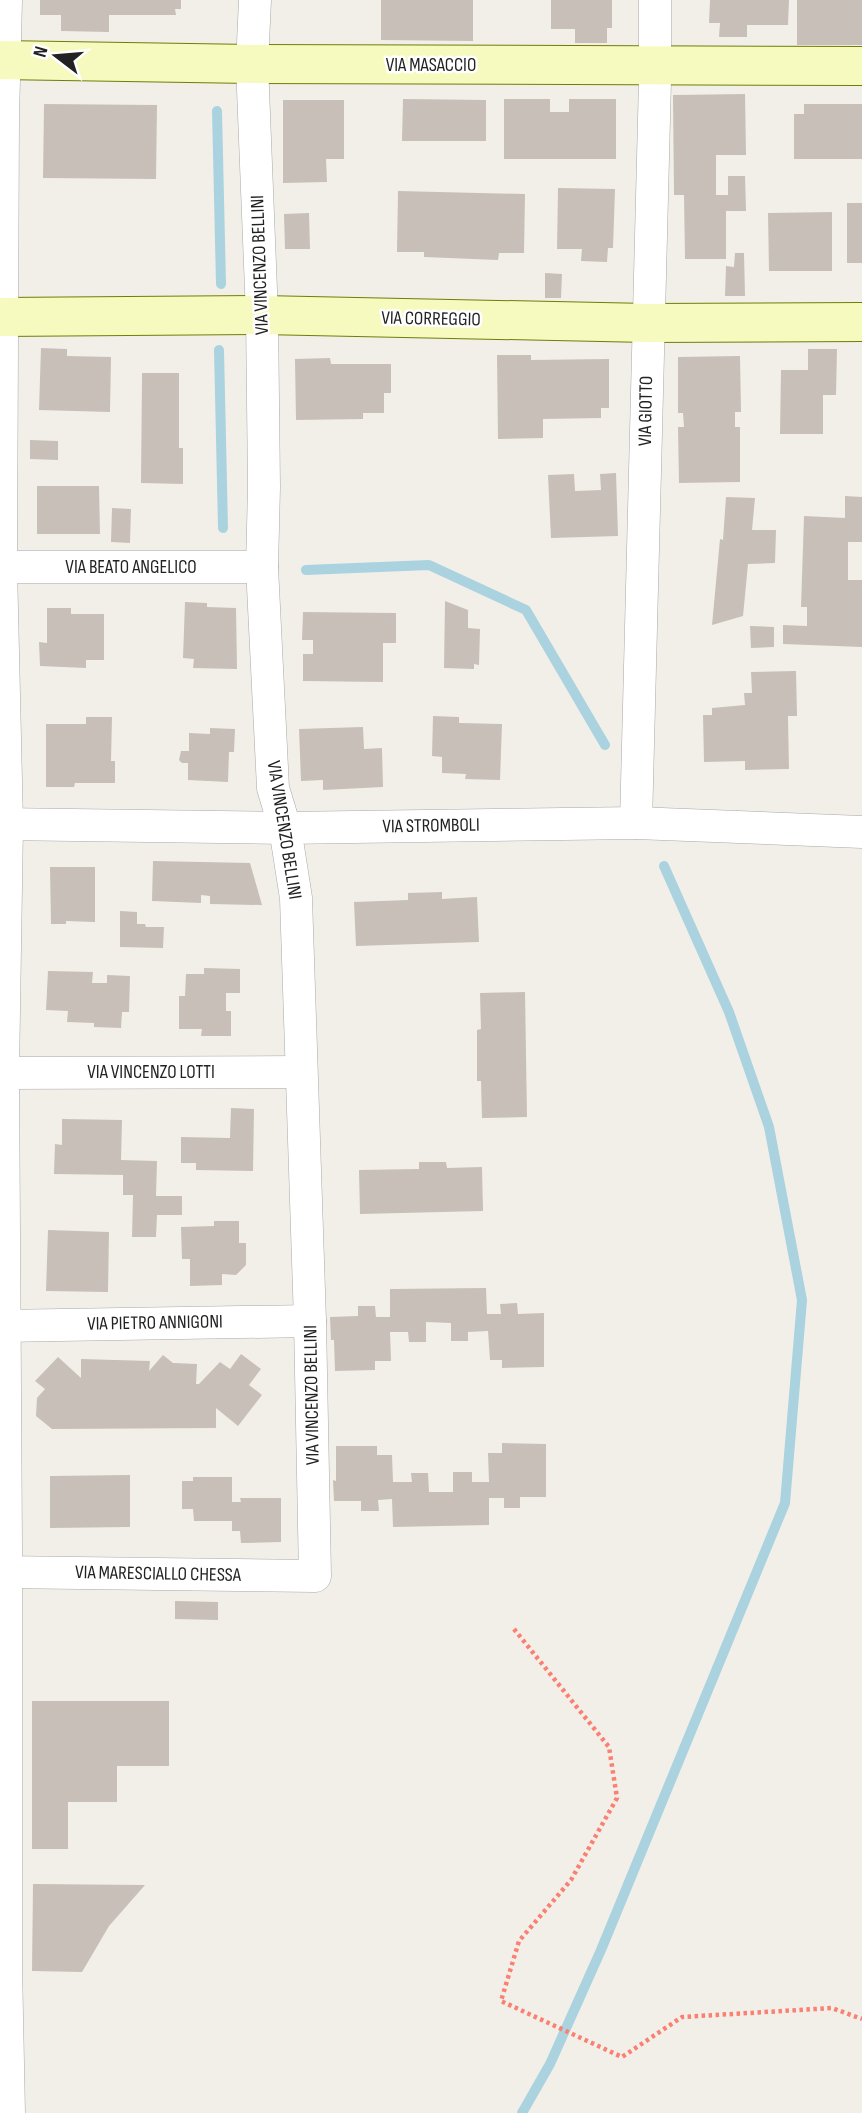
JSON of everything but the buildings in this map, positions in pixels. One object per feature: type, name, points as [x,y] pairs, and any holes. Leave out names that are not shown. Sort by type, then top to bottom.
[{"type":"street","points":[[6,0],[2,60],[0,567],[4,824],[1,1073],[3,1995],[9,2113]]},
{"type":"street","name":"VIA VINCENZO BELLINI","points":[[255,0],[252,64],[262,315],[262,567],[273,788],[285,828],[296,898],[310,1321],[315,1576]]},
{"type":"street","name":"VIA GIOTTO","points":[[636,823],[655,0]]},
{"type":"street","name":"VIA MASACCIO","points":[[2,60],[252,64],[862,66]]},
{"type":"street","name":"VIA CORREGGIO","points":[[1,317],[262,315],[648,323],[862,323]]},
{"type":"street","name":"VIA BEATO ANGELICO","points":[[0,567],[262,567]]},
{"type":"street","name":"VIA STROMBOLI","points":[[4,824],[285,828],[636,823],[862,832]]},
{"type":"street","name":"VIA VINCENZO LOTTI","points":[[1,1073],[301,1072]]},
{"type":"street","name":"VIA PIETRO ANNIGONI","points":[[2,1326],[310,1321]]},
{"type":"street","name":"VIA MARESCIALLO CHESSA","points":[[3,1572],[315,1576]]},
{"type":"path","points":[[514,1629],[609,1747],[617,1798],[571,1880],[519,1941],[501,2001],[622,2057],[682,2017],[832,2008],[862,2019]]},
{"type":"waterway","points":[[217,111],[221,284]]},
{"type":"waterway","points":[[219,350],[223,528]]},
{"type":"waterway","points":[[306,570],[429,565],[526,610],[605,745]]},
{"type":"waterway","points":[[522,2113],[550,2064],[601,1950],[785,1503],[802,1300],[769,1127],[729,1012],[664,866]]}]
